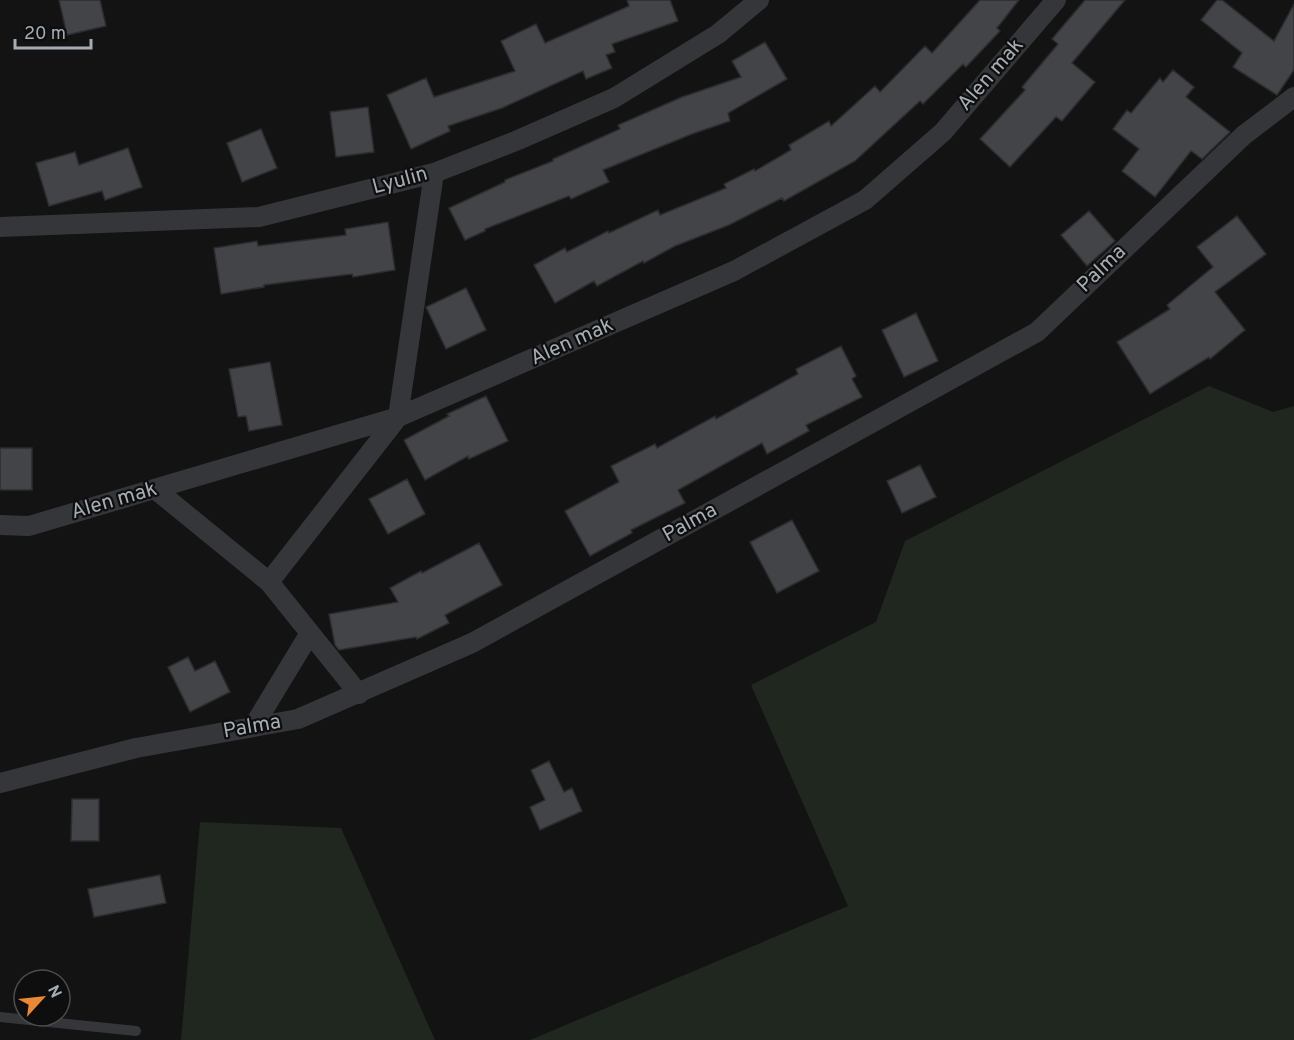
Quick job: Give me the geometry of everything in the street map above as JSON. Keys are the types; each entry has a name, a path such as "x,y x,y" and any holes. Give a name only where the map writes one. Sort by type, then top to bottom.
{"street":[{"name":"Lyulin","path":"0,227 259,218 434,172 518,140 614,98 718,34 759,0"},
{"name":"Alen mak","path":"0,525 29,526 398,417 734,271 865,200 943,132 1056,0"},
{"name":"Palma","path":"0,783 136,748 298,719 472,643 1036,332 1244,135 1294,97"},
{"path":"269,582 398,417 434,172"},
{"path":"155,489 269,582 359,694"},
{"path":"253,727 310,633"}],"lane":[{"path":"0,1017 136,1031"}],"shaded area":[{"path":"1209,386 1273,412 1294,406 1294,1040 530,1040 848,906 751,685 876,622 905,541"},
{"path":"200,822 341,828 435,1040 181,1040"}],"building":[{"path":"59,0 100,0 106,26 67,35"},
{"path":"627,0 670,0 678,21 612,44 615,52 606,55 612,68 586,79 583,71 502,108 448,126 450,131 411,149 387,95 426,78 434,97 515,71 501,41 536,24 545,43 629,6"},
{"path":"980,0 1019,0 997,28 1000,31 966,67 963,64 923,104 920,101 855,161 784,201 782,198 729,225 675,246 597,286 594,281 555,303 534,265 565,248 567,252 608,231 609,233 658,210 660,215 726,188 724,184 754,169 755,171 791,150 789,145 829,121 831,126 875,86 880,92 925,46 932,53"},
{"path":"1085,0 1125,0 1072,63 1095,82 1062,121 1056,117 1010,167 980,139 1025,90 1022,87 1058,44 1052,39"},
{"path":"1217,0 1222,0 1274,41 1294,4 1294,70 1277,95 1233,67 1242,53 1201,20"},
{"path":"765,42 787,79 728,113 730,121 603,170 609,182 571,199 569,196 485,229 465,240 449,208 505,180 553,161 553,159 620,129 618,125 682,97 741,77 732,61"},
{"path":"1173,70 1194,87 1186,97 1230,132 1202,159 1191,151 1155,197 1122,171 1139,149 1113,129 1127,110 1131,113 1160,78 1163,82"},
{"path":"368,107 374,152 336,157 330,112"},
{"path":"261,129 277,168 242,182 227,143"},
{"path":"128,148 142,187 105,200 102,191 49,206 36,163 75,152 79,165"},
{"path":"1089,211 1115,241 1087,266 1061,235"},
{"path":"1237,216 1266,254 1215,292 1245,330 1210,359 1209,357 1150,394 1117,342 1170,309 1167,305 1213,267 1197,247"},
{"path":"388,222 395,270 353,277 352,274 264,285 264,287 221,294 214,248 257,241 258,246 346,235 345,229"},
{"path":"466,288 486,330 446,349 426,307"},
{"path":"916,313 938,361 904,377 882,330"},
{"path":"841,346 856,376 852,379 862,397 806,425 809,431 767,454 762,443 678,490 685,503 631,530 632,533 590,556 565,511 619,482 611,466 655,444 657,448 715,416 716,419 798,374 796,369"},
{"path":"270,362 282,425 249,431 246,416 238,417 229,369"},
{"path":"486,396 508,441 469,459 468,456 425,480 404,440 449,416 447,414"},
{"path":"0,448 32,448 32,490 0,490"},
{"path":"920,465 936,497 902,513 887,481"},
{"path":"407,479 425,514 388,534 369,499"},
{"path":"792,520 819,571 777,593 750,542"},
{"path":"479,543 502,585 445,615 449,623 417,639 416,637 339,650 335,645 329,614 398,602 390,588"},
{"path":"188,657 195,671 215,661 230,692 190,712 168,667"},
{"path":"549,761 564,792 572,788 582,811 540,830 530,807 545,800 531,770"},
{"path":"72,799 99,799 99,841 71,841"},
{"path":"160,875 166,903 94,917 88,889"}]}
